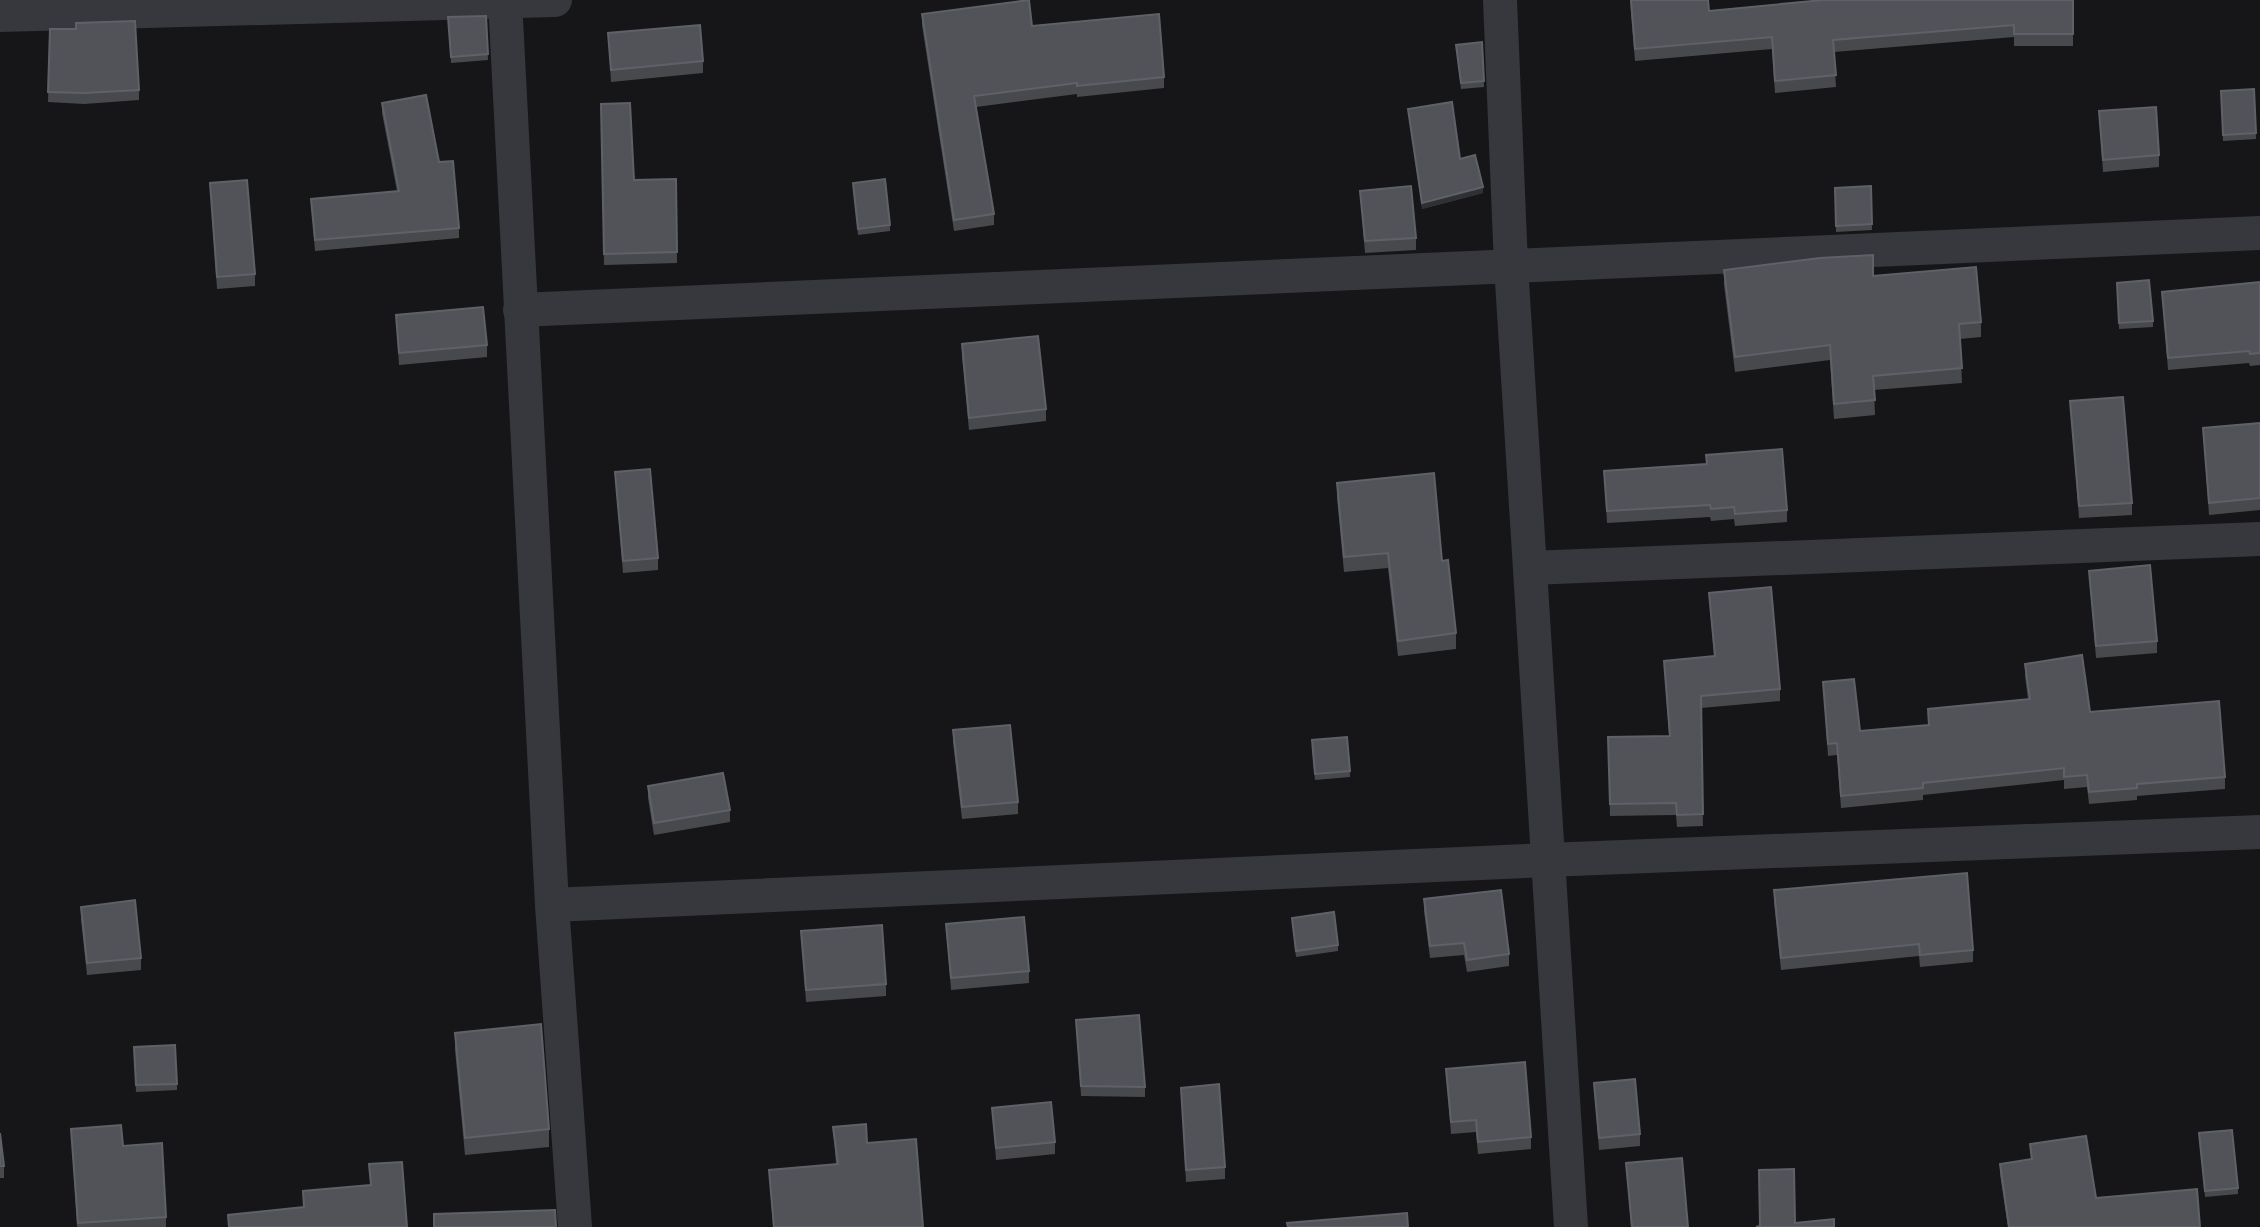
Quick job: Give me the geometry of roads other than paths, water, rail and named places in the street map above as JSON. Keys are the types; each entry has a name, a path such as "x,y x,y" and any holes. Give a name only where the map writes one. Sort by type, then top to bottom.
{"street":[{"path":"0,15 555,0"},
{"path":"1500,0 1511,265 1571,1227"},
{"path":"505,1 552,905 575,1227"},
{"path":"520,310 2260,233"},
{"path":"1530,568 2260,539"},
{"path":"552,905 1547,860 2260,832"}]}
